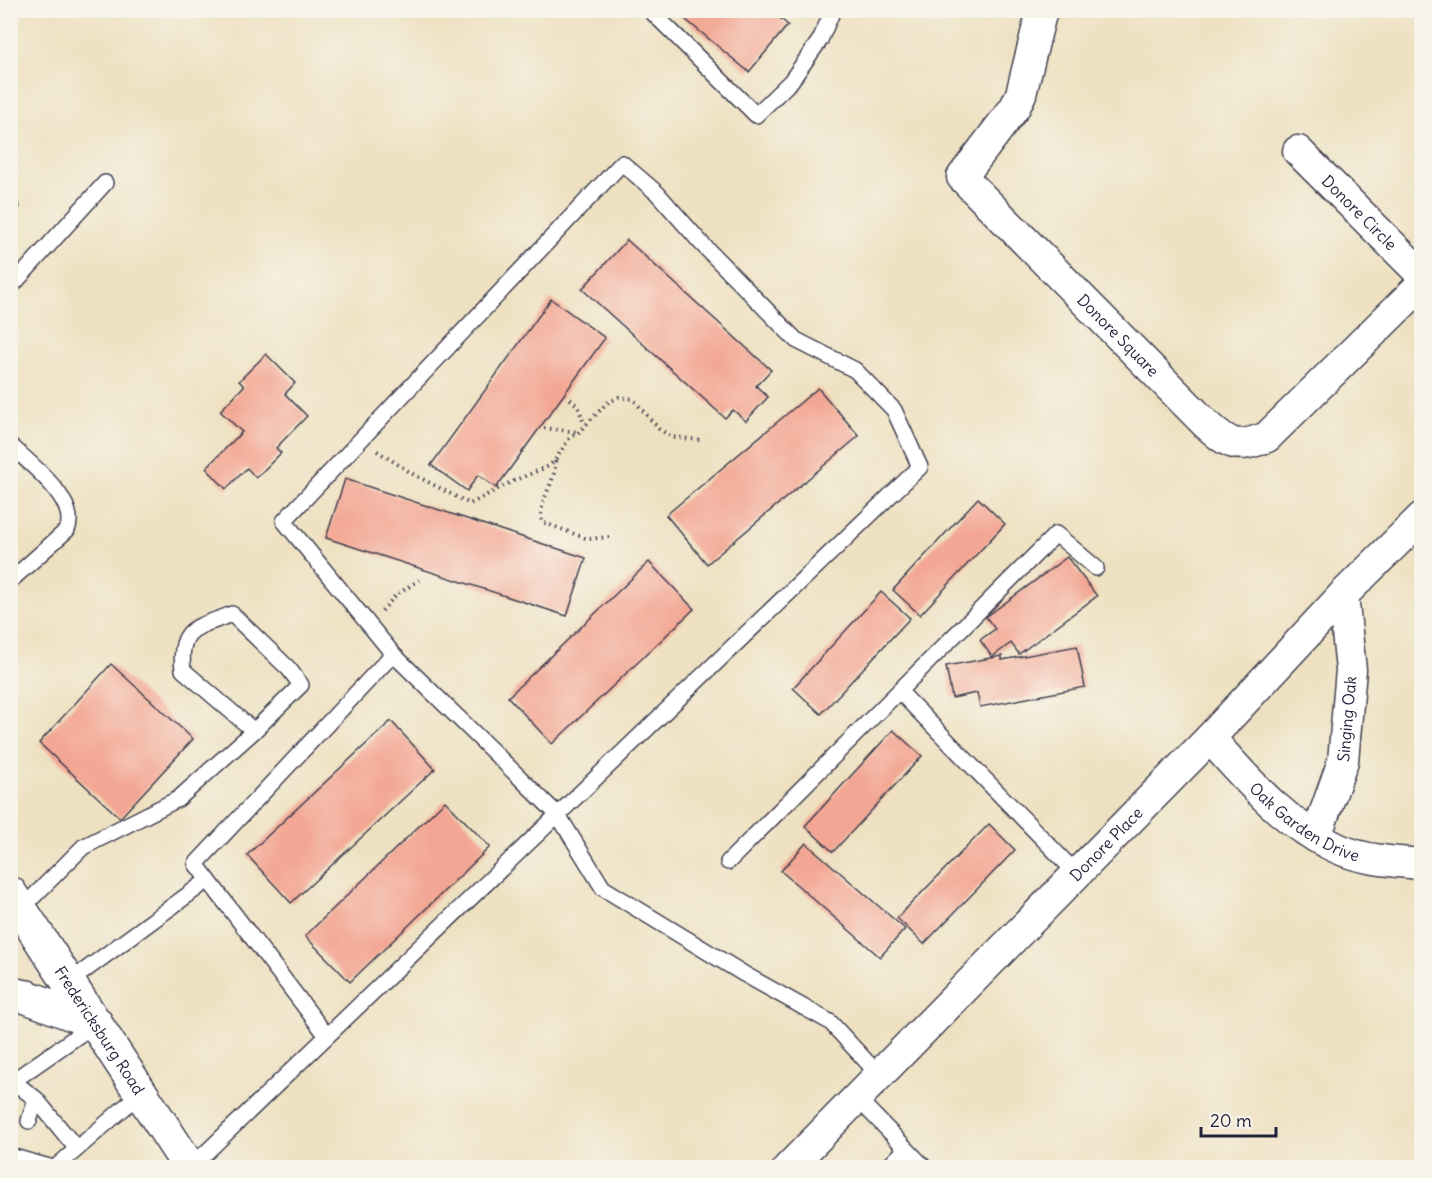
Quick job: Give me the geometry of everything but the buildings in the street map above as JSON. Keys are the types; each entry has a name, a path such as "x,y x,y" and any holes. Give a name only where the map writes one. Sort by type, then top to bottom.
{"main road":[{"name":"Fredericksburg Road","path":"16,901 190,1167"},
{"path":"10,994 27,997 96,1023"}],"street":[{"name":"Donore Square","path":"1042,10 1021,94 1015,107 962,177 1196,414 1227,442 1253,443 1267,437 1422,284"},
{"name":"Donore Circle","path":"1298,151 1422,275"},
{"name":"Donore Place","path":"788,1167 1210,738 1343,595 1422,517"},
{"name":"Singing Oak","path":"1316,837 1343,761 1351,670 1343,595"},
{"name":"Oak Garden Drive","path":"1210,738 1279,812 1316,837 1341,850 1388,861 1422,864"}],"lane":[{"path":"650,10 756,114 791,81 820,39 833,10"},
{"path":"190,1167 558,815 920,466 894,410 855,369 796,340 702,244 657,193 622,163 284,521 393,654 558,815 603,888 744,974 830,1022 879,1075"},
{"path":"10,288 105,183"},
{"path":"10,445 57,491 65,502 70,524 68,530 10,581"},
{"path":"728,862 1056,534 1096,568"},
{"path":"16,901 83,847 178,799 254,731 301,685 289,669 232,614 196,627 187,635 181,654 183,670 254,731"},
{"path":"327,1036 196,864 393,654"},
{"path":"899,691 1077,874"},
{"path":"69,982 208,880"},
{"path":"77,1149 36,1099 11,1083 96,1023"},
{"path":"16,1154 54,1167 141,1093"},
{"path":"857,1098 925,1167"},
{"path":"29,1121 36,1099"},
{"path":"887,1167 906,1149"}],"path":[{"path":"361,440 413,474 470,504 511,482 549,466 571,436 578,433 607,403 619,397 633,399 658,429 672,437 700,440"},
{"path":"570,399 581,412 584,425"},
{"path":"544,428 578,433"},
{"path":"555,460 556,470 541,507 542,522 588,539 609,537"},
{"path":"369,625 394,596 419,580"}]}
